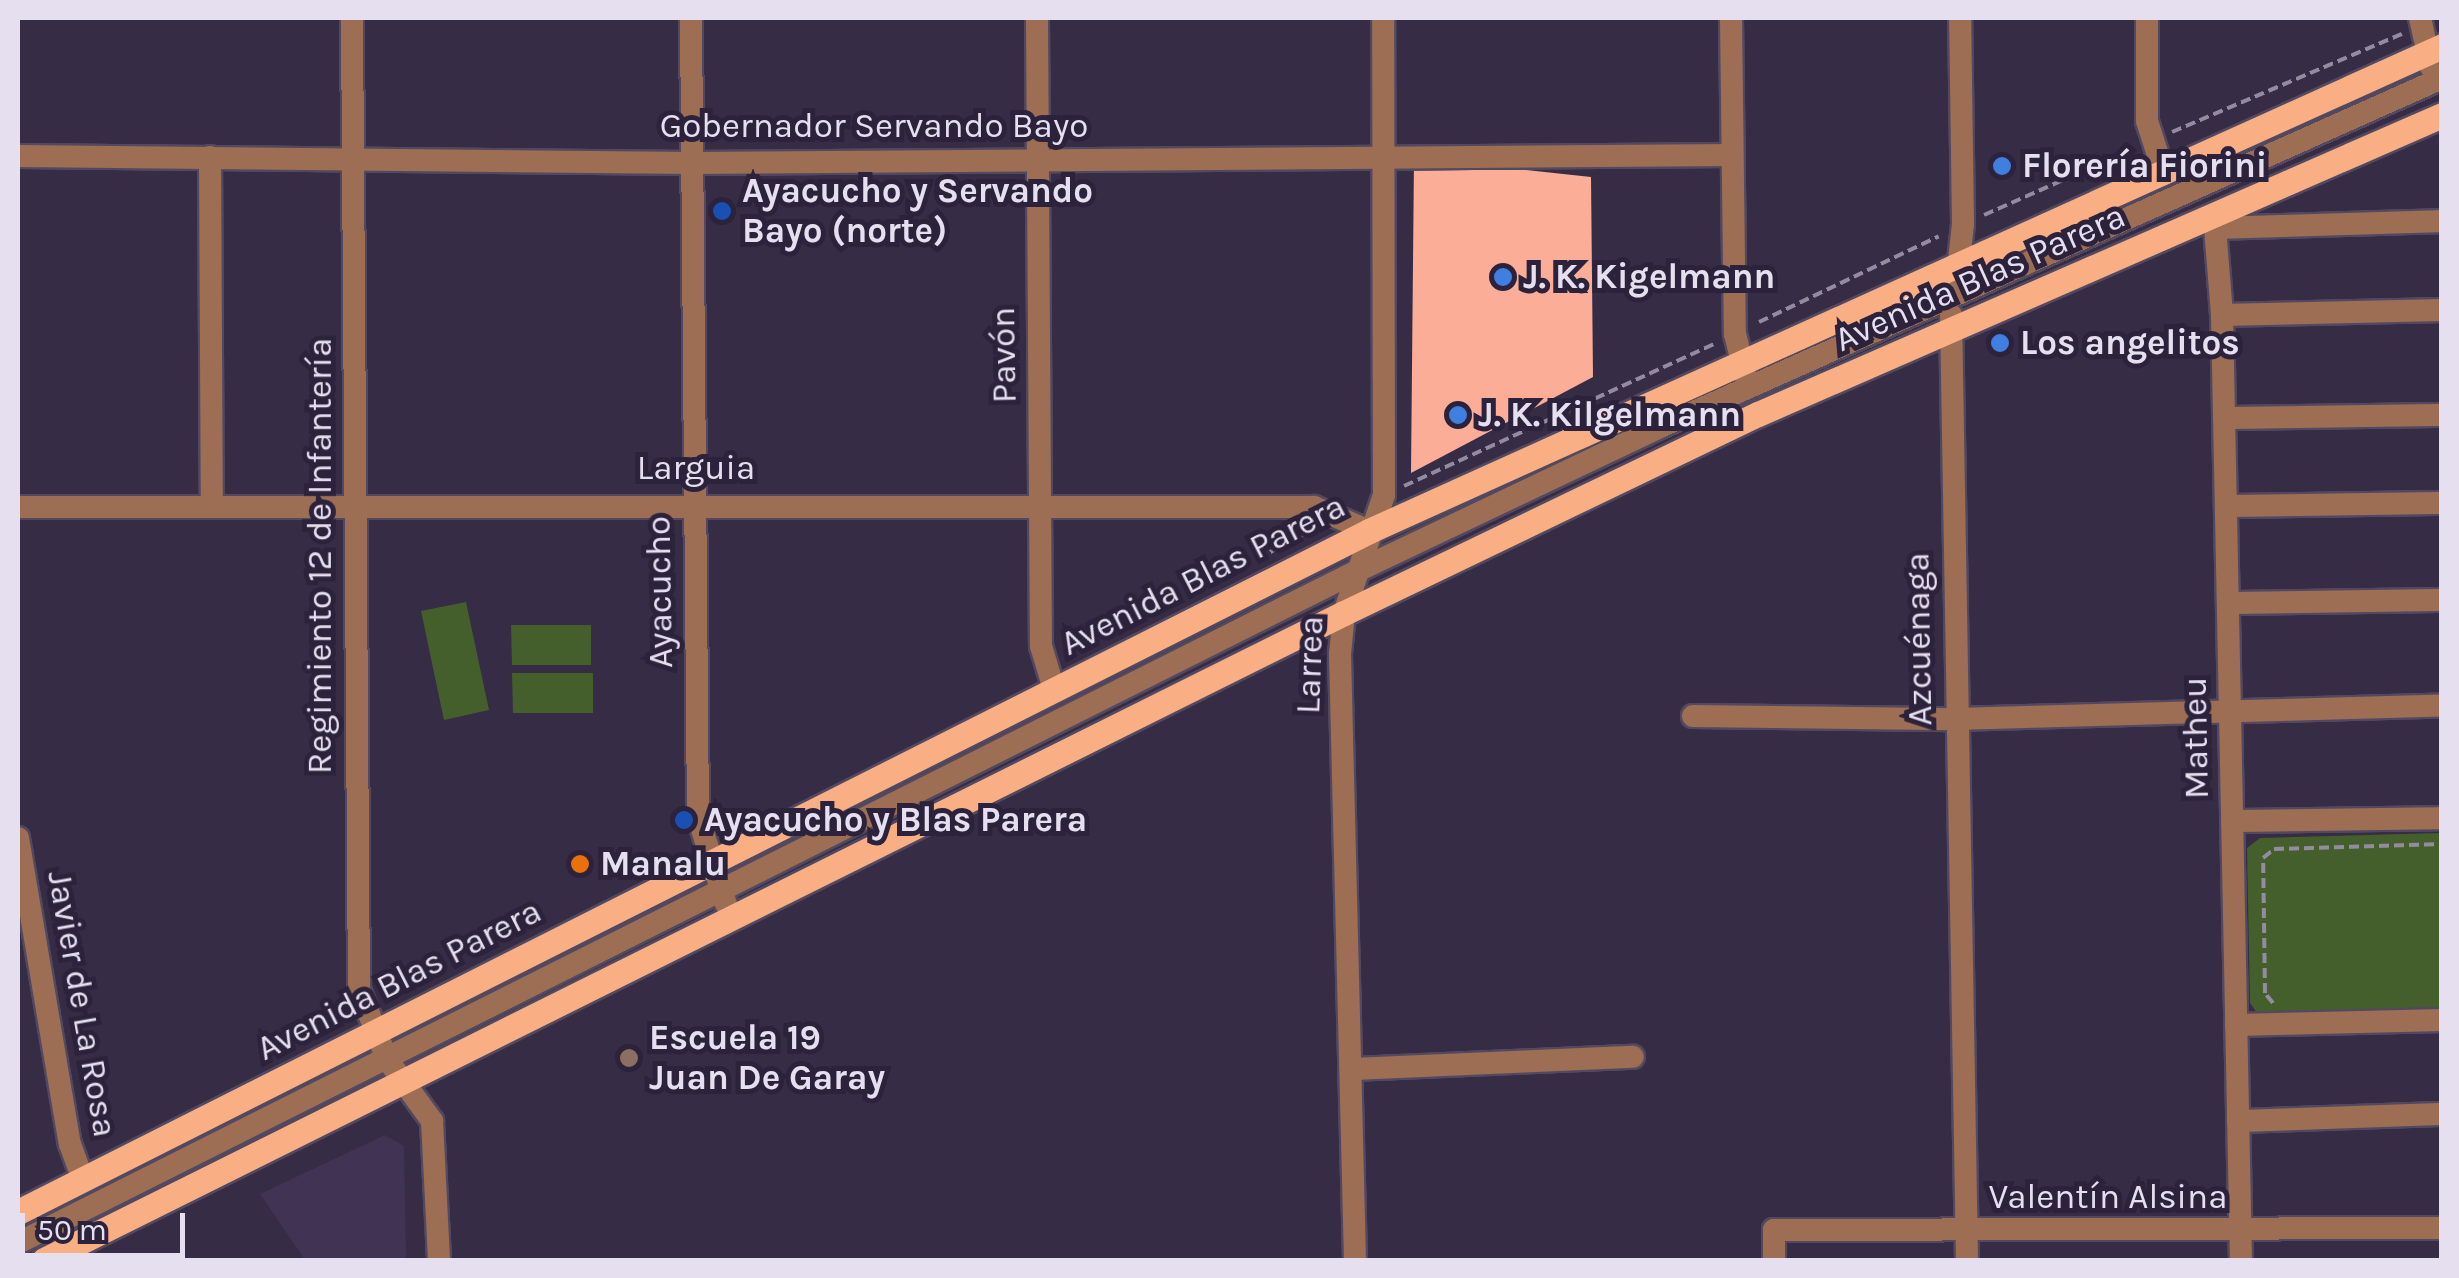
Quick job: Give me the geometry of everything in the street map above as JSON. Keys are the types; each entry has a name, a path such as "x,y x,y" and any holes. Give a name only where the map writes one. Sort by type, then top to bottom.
{"main road":[{"name":"Avenida Blas Parera","path":"18,1212 1369,531 1740,358 2164,174 2434,49"},
{"name":"Avenida Blas Parera","path":"44,1260 734,920 1344,613 1758,414 1948,329 2216,222 2442,114"}],"street":[{"name":"Regimiento 12 de Infantería","path":"352,18 360,988 387,1059 432,1122 438,1147 439,1260"},
{"name":"Ayacucho","path":"691,18 698,817 720,891 734,920"},
{"name":"Pavón","path":"1037,18 1041,646 1054,689"},
{"name":"Larrea","path":"1355,1260 1344,613 1384,495 1382,18"},
{"path":"1730,18 1740,358 1758,414"},
{"name":"Azcuénaga","path":"1960,18 1959,260 1948,329 1967,1260"},
{"path":"2147,18 2148,120 2164,174"},
{"path":"18,1244 1357,571 1956,293 2440,84 2434,49 2420,18"},
{"name":"Gobernador Servando Bayo","path":"18,156 693,163 1732,155"},
{"path":"210,157 212,504"},
{"path":"2216,222 2442,222"},
{"name":"Matheu","path":"2216,222 2222,316 2241,1260"},
{"path":"2222,316 2442,310"},
{"path":"2224,418 2442,415"},
{"name":"Larguia","path":"18,507 354,503 1314,507 1369,531"},
{"path":"2226,506 2442,503"},
{"path":"2228,603 2442,600"},
{"path":"1694,716 1956,720 2442,705"},
{"path":"2232,821 2442,818"},
{"name":"Javier de La Rosa","path":"18,838 70,1144 83,1180"},
{"path":"2236,1025 2442,1020"},
{"path":"1353,1069 1633,1057"},
{"path":"2238,1121 2442,1114"},
{"name":"Valentín Alsina","path":"1774,1260 1774,1230 1966,1233 2442,1228"}],"path":[{"path":"2282,1007 2264,993 2262,858 2274,849 2442,844"}],"shaded area":[{"path":"385,1135 404,1146 406,1260 305,1260 260,1194"}],"green space":[{"path":"466,602 489,710 444,720 421,611"},
{"path":"511,625 591,625 591,665 512,665"},
{"path":"512,673 593,673 593,713 513,713"},
{"path":"2441,833 2441,1016 2259,1016 2250,1003 2247,848 2260,838"}],"building":[{"name":"J. K. Kigelmann","path":"1414,158 1591,177 1593,377 1411,473"}],"place":[{"name":"Florería Fiorini","path":"2002,166"},
{"name":"Ayacucho y Servando Bayo (norte)","path":"722,211"},
{"name":"J. K. Kigelmann","path":"1503,277"},
{"name":"Los angelitos","path":"2000,343"},
{"name":"J. K. Kilgelmann","path":"1458,415"},
{"name":"Ayacucho y Blas Parera","path":"684,820"},
{"name":"Manalu","path":"580,864"},
{"name":"Escuela 19 Juan De Garay","path":"629,1058"}]}
